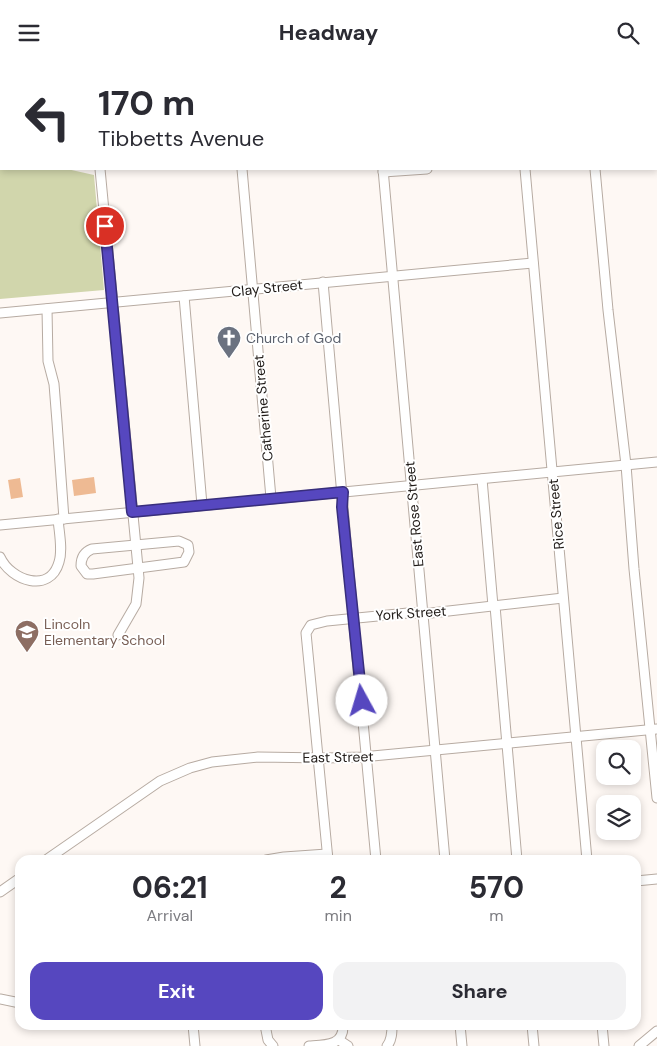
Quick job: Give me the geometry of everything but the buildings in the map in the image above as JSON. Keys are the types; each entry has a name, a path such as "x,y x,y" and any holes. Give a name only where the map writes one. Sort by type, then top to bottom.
{"street":[{"path":"100,170 139,578 136,604 118,635"},
{"name":"Catherine Street","path":"242,170 271,499"},
{"name":"East Rose Street","path":"383,170 445,855"},
{"name":"Rice Street","path":"525,170 587,855"},
{"path":"595,170 608,309 654,729 657,798"},
{"name":"Clay Street","path":"0,313 533,263"},
{"path":"323,282 343,492 342,507 376,855"},
{"path":"184,296 202,505"},
{"path":"0,557 6,567 22,580 40,581 52,575 59,563 61,519 56,413 54,384 48,361 47,309"},
{"path":"0,525 657,462"},
{"path":"482,479 517,855"},
{"path":"179,541 188,545 189,552 184,562 93,574 87,574 81,566 83,556 92,549 136,545 179,541"},
{"name":"York Street","path":"318,758 306,633 314,624 354,618 563,599"},
{"name":"East Street","path":"56,855 160,781 190,768 230,759 258,757 366,757 654,729"},
{"path":"318,758 328,855"},
{"path":"641,881 657,879"},
{"path":"0,893 15,882"},
{"path":"0,999 15,1002"},
{"path":"193,1030 195,1046"},
{"path":"267,1030 268,1040 273,1046"},
{"path":"309,1046 327,1045 339,1040 342,1030"},
{"path":"386,1046 389,1043 392,1030"},
{"path":"460,1030 462,1046"},
{"path":"532,1030 534,1046"},
{"path":"602,1030 604,1046"},
{"path":"639,1046 657,1031"},
{"path":"339,1040 348,1046"}],"green space":[{"path":"0,170 72,170 94,175 104,290 0,299"}],"place":[{"name":"Church of God","path":"229,359"},
{"name":"Lincoln Elementary School","path":"27,653"}],"route":[{"path":"105,226 132,512 343,492 342,507 362,701"}]}
